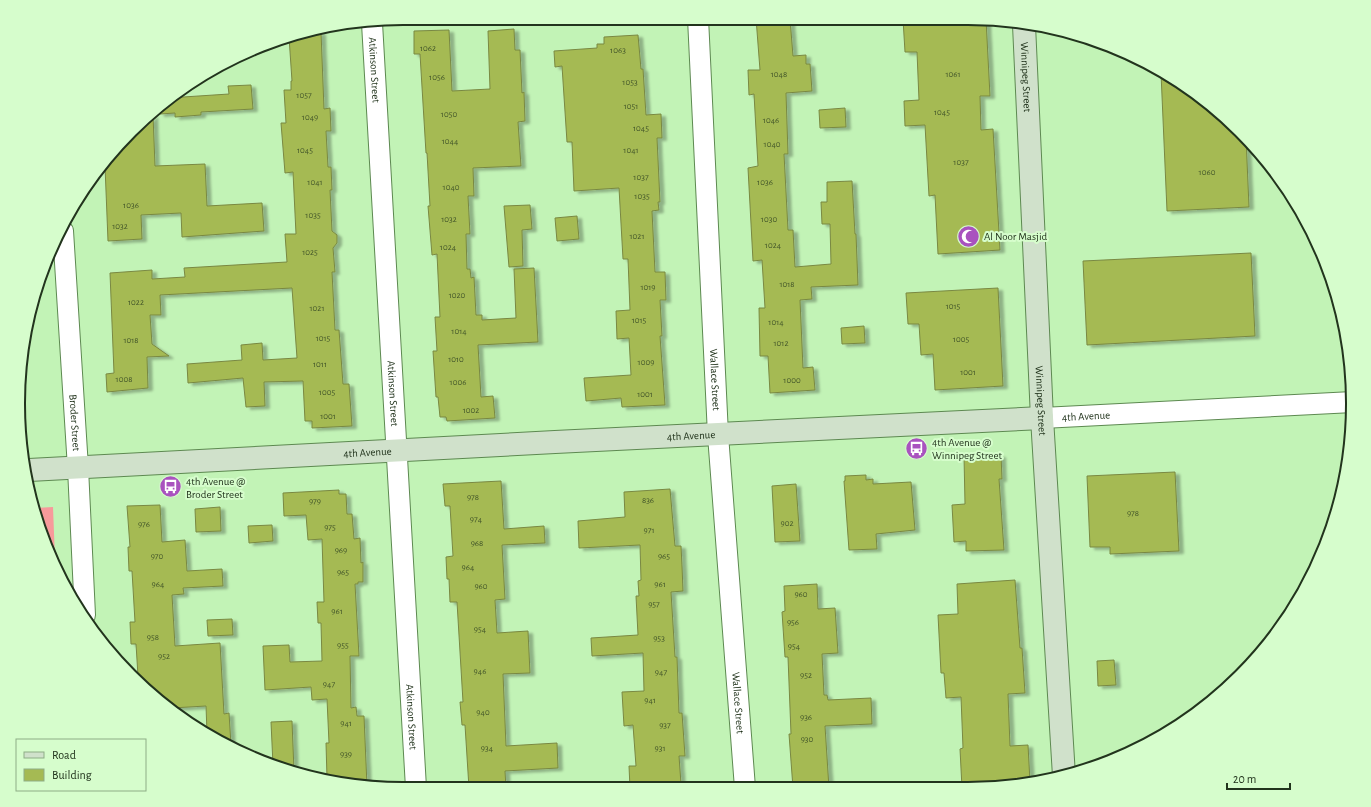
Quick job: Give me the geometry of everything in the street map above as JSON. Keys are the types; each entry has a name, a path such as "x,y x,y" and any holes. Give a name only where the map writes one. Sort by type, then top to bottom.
{"street":[{"name":"Wallace Street","path":"698,25 718,434 744,782"},
{"name":"Atkinson Street","path":"372,27 416,782"},
{"name":"Winnipeg Street","path":"1024,29 1042,418 1064,769"},
{"name":"Broder Street","path":"63,239 78,468 85,607"},
{"name":"4th Avenue","path":"31,470 1346,402"}],"shaded area":[{"path":"53,507 55,549 45,525 40,508"}],"building":[{"path":"757,25 790,25 793,56 806,55 806,64 810,64 812,91 786,93 788,154 784,154 788,230 793,230 795,267 831,264 830,224 822,224 821,202 827,202 827,182 852,181 858,285 811,287 812,299 800,300 803,368 813,367 815,390 770,393 768,356 760,356 759,308 765,308 762,260 753,261 748,168 758,166 754,94 749,95 748,70 760,70"},
{"path":"903,25 986,26 990,96 980,96 981,130 993,129 1000,250 938,254 935,195 929,196 925,125 905,126 904,101 919,100 917,52 905,52"},
{"path":"514,29 515,50 520,50 522,93 524,92 525,121 518,122 521,166 473,168 474,196 468,196 470,234 466,234 467,269 470,269 471,278 474,277 476,315 482,315 482,320 516,318 514,269 534,268 538,342 478,345 481,397 493,396 495,418 447,421 446,417 440,417 438,397 436,397 433,351 437,351 435,317 440,317 437,254 432,255 420,54 414,54 414,31 449,30 452,91 490,89 488,31"},
{"path":"321,34 324,109 330,108 331,131 326,131 328,167 331,167 332,190 330,190 332,231 337,235 337,243 333,248 335,272 332,272 335,330 339,330 343,384 349,384 352,426 312,428 312,421 305,421 303,381 264,382 265,406 246,407 243,378 188,383 187,364 242,360 241,345 262,343 263,360 297,358 292,288 160,295 161,315 150,315 152,344 169,356 147,357 148,388 107,392 106,374 114,373 110,273 152,270 152,279 185,277 184,268 287,262 285,234 296,234 293,172 285,173 281,123 286,123 284,90 291,90 292,81 289,43"},
{"path":"638,35 641,69 643,69 646,115 661,114 662,138 657,138 660,202 658,202 659,210 652,211 655,272 665,272 666,300 660,300 662,336 660,336 665,405 622,407 621,398 586,401 584,378 631,375 629,338 617,339 616,311 630,310 628,259 623,259 619,188 574,191 572,142 567,142 562,66 555,67 554,51 597,48 597,44 604,44 604,37"},
{"path":"1161,79 1198,103 1217,119 1246,148 1249,207 1167,211"},
{"path":"251,85 253,109 201,112 201,115 175,117 175,113 160,114 181,97 229,94 228,86"},
{"path":"845,108 846,127 820,128 819,110"},
{"path":"153,120 155,166 205,164 207,206 262,203 264,231 182,237 181,213 141,215 142,239 108,241 105,170 136,136"},
{"path":"530,205 532,229 522,230 523,266 509,267 504,206"},
{"path":"577,216 579,239 557,241 555,218"},
{"path":"1251,253 1255,336 1087,345 1083,261"},
{"path":"998,288 1003,386 935,390 933,354 921,355 919,324 908,324 906,293"},
{"path":"864,326 865,343 842,344 841,328"},
{"path":"1001,455 1002,479 999,479 1004,550 966,551 966,541 954,542 952,505 965,504 964,456"},
{"path":"1175,472 1179,551 1110,554 1110,547 1090,547 1087,476"},
{"path":"866,475 866,480 873,479 873,484 911,482 915,530 876,534 877,549 849,550 844,481 845,476"},
{"path":"501,481 504,529 544,526 545,543 502,545 505,599 495,600 497,633 528,631 530,673 503,674 506,746 557,743 558,768 505,771 506,782 469,782 465,725 462,725 460,702 463,702 457,602 450,602 449,579 447,579 446,557 453,556 450,506 445,506 443,484"},
{"path":"796,484 800,541 775,542 772,486"},
{"path":"670,489 675,546 681,546 683,591 671,592 675,657 677,657 679,713 682,713 685,756 679,756 681,782 630,782 629,766 636,766 633,725 624,726 622,692 644,691 643,653 592,656 591,638 638,635 636,596 639,596 638,581 641,580 640,545 579,548 578,521 625,517 624,492"},
{"path":"339,490 339,494 346,494 347,514 352,514 354,539 360,538 361,563 363,562 363,582 358,582 358,584 355,584 359,656 350,656 351,708 356,707 357,716 364,716 367,780 327,774 326,743 329,743 327,699 312,700 311,687 265,690 263,646 289,645 290,662 322,661 321,623 318,623 317,602 324,602 322,539 308,540 306,515 284,516 283,493"},
{"path":"160,505 162,542 185,540 187,571 222,569 223,586 183,588 184,594 172,595 175,646 220,643 224,714 229,713 231,740 207,727 206,706 178,708 138,673 136,644 131,644 130,622 135,622 132,571 129,571 128,547 130,547 127,506"},
{"path":"220,507 221,531 196,532 195,509"},
{"path":"272,525 273,541 249,543 248,526"},
{"path":"1015,580 1025,693 1008,694 1010,746 1028,745 1030,777 992,781 962,782 960,749 963,748 961,697 946,698 944,673 941,673 938,615 958,614 957,584"},
{"path":"817,584 818,609 835,608 838,653 822,654 824,695 827,695 828,700 871,698 872,724 825,726 829,782 793,782 789,734 791,734 788,657 785,657 782,612 785,611 784,586"},
{"path":"232,619 233,635 208,636 207,620"},
{"path":"1114,660 1116,685 1098,686 1097,661"},
{"path":"292,721 294,765 273,758 271,722"}],"place":[{"name":"Al Noor Masjid","path":"968,236"},
{"name":"4th Avenue @ Winnipeg Street","path":"916,448"},
{"name":"4th Avenue @ Broder Street","path":"171,487"}]}
